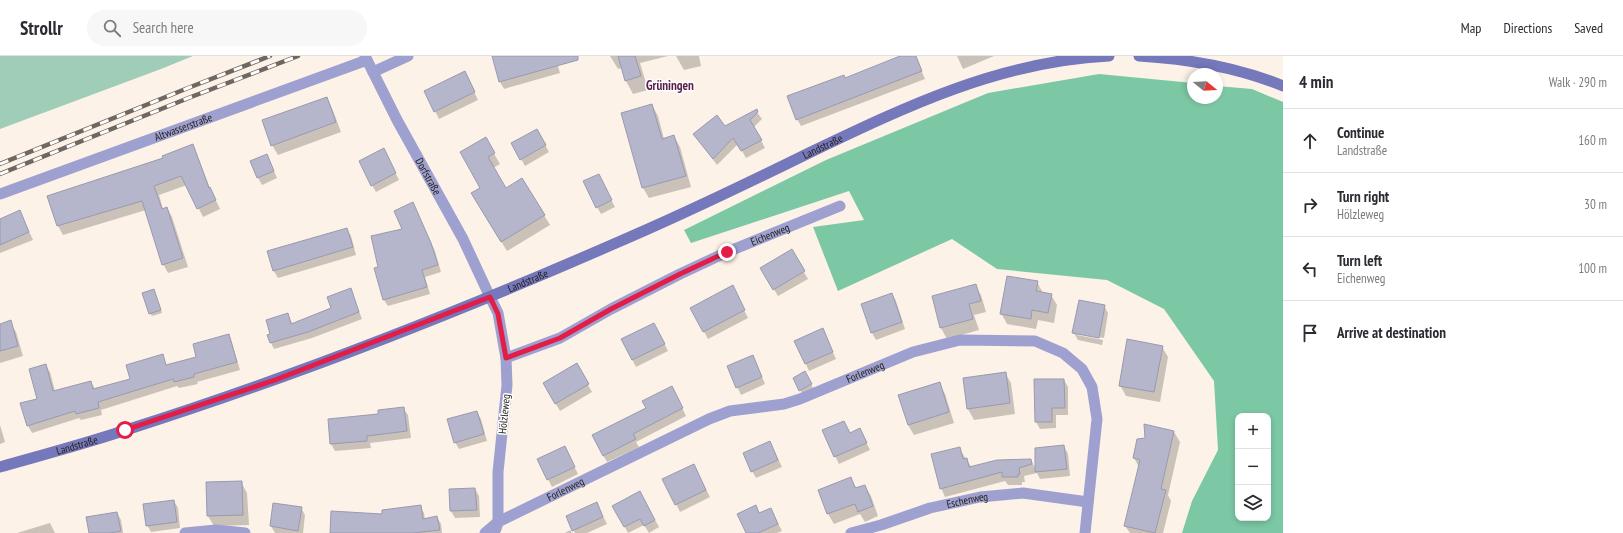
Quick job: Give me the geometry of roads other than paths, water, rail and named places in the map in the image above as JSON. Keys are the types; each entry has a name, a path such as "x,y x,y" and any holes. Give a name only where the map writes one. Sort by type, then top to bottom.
{"main road":[{"name":"Landstraße","path":"0,467 125,430 275,380 490,297 643,232 923,101 997,74 1057,61 1109,56"},
{"path":"1139,56 1207,63 1240,71 1283,86"}],"street":[{"path":"373,72 408,56"},
{"name":"Dorfstraße","path":"366,58 397,120 463,239 490,297"},
{"name":"Altwasserstraße","path":"0,194 366,58"},
{"name":"Eichenweg","path":"506,358 560,338 611,309 707,261 840,206"},
{"name":"Hölzleweg","path":"490,297 498,314 506,358 507,385 498,472 497,528"},
{"name":"Forlenweg","path":"485,533 709,419 730,411 784,404 800,399 915,352 960,340 1035,341 1063,353 1082,369 1092,388 1097,419 1085,533"},
{"name":"Eschenweg","path":"851,533 881,525 930,508 980,497 1023,493 1088,502"},
{"path":"185,533 216,530 244,533"}],"railway":[{"path":"0,164 270,56"},
{"path":"0,174 191,97 298,56"}],"district":[{"name":"Grüningen","path":"670,85"}]}
